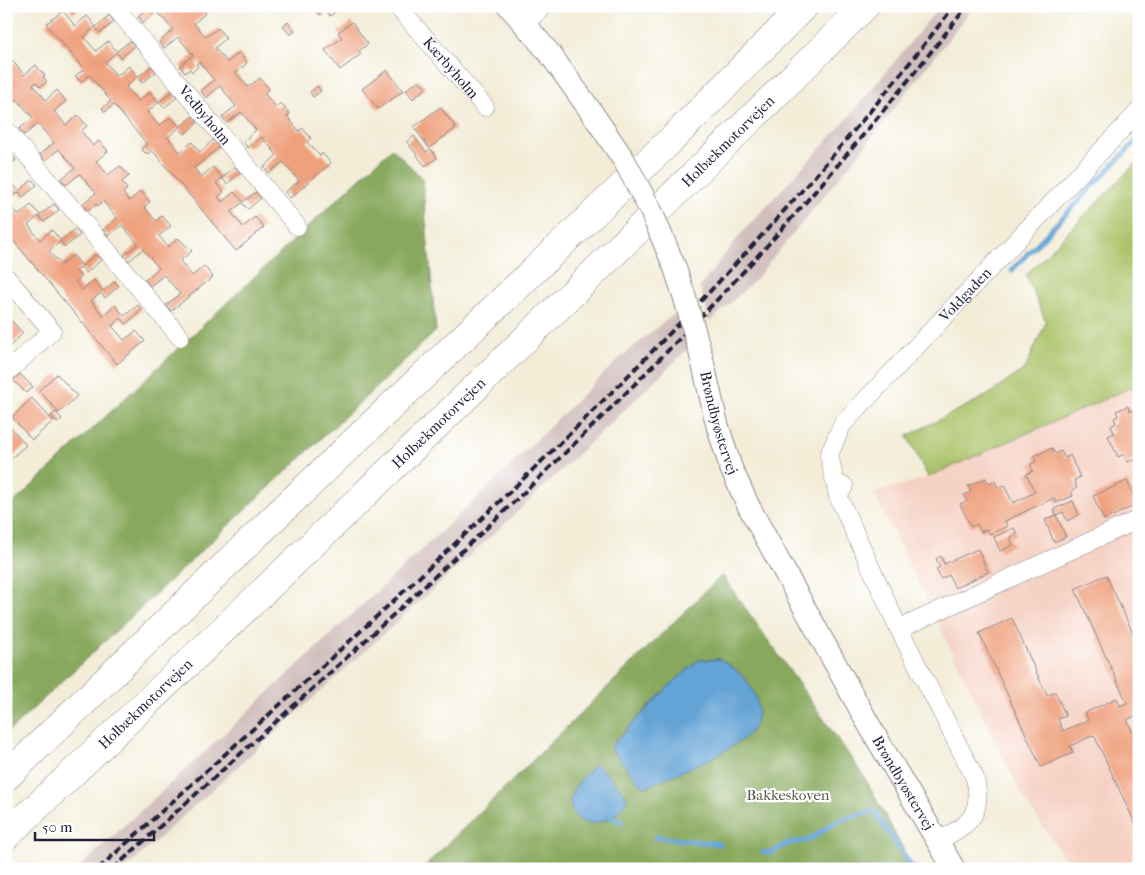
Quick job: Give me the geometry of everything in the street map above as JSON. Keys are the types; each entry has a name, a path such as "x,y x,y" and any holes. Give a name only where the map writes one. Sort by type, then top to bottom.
{"highway":[{"path":"6,777 267,525 674,138 804,6"},
{"name":"Holbækmotorvejen","path":"6,836 438,425 677,193 865,6"}],"street":[{"name":"Vedbyholm","path":"114,6 297,226"},
{"name":"Kærbyholm","path":"397,6 485,107"},
{"name":"Brøndbyøstervej","path":"509,6 550,54 590,110 624,160 647,202 675,268 701,355 717,424 732,468 749,507 869,725 954,869"},
{"path":"524,24 544,6"},
{"name":"Voldgaden","path":"838,496 829,455 842,426 1139,111"},
{"path":"6,130 180,337"},
{"path":"6,277 52,331 6,373"},
{"path":"838,496 847,480"},
{"name":"Brøndbyøstervej","path":"838,496 899,629 969,765 978,792 977,806 971,819 964,827 938,842"},
{"path":"899,629 1139,519"}],"shaded area":[{"path":"940,6 974,6 862,150 754,281 710,322 700,287 739,236 848,118"},
{"path":"678,314 689,348 510,519 125,869 77,869 476,499 621,357 671,316"},
{"path":"1139,384 1139,869 1072,869 1024,799 874,493 928,477"}],"green space":[{"path":"392,148 422,178 436,331 6,734 6,510"},
{"path":"1139,160 1139,384 928,477 907,436 988,395 1025,369 1046,322 1026,275"},
{"name":"Bakkeskoven","path":"722,575 863,775 914,869 422,869","holes":["720,659 747,681 670,775 646,787 611,746 666,689 699,660","599,766 616,814 605,821"]}],"water":[{"path":"720,659 747,681 756,698 758,710 753,728 735,745 704,761 646,787 640,784 611,749 611,746 666,689 699,660"},
{"path":"594,765 599,766 627,796 625,803 613,816 604,821 586,823 573,812 570,798 576,786"}],"building":[{"path":"69,6 82,6 73,14 68,8"},
{"path":"150,6 200,6 206,13 194,23 206,37 218,28 226,38 215,48 227,62 239,53 247,63 236,73 248,87 260,78 269,89 264,93 276,107 281,103 290,114 287,116 299,131 302,128 311,138 307,142 320,156 322,153 331,163 290,198 285,192 299,181 283,162 269,173 264,167 277,155 262,137 248,148 243,142 256,130 241,112 227,123 222,117 236,106 220,86 206,98 201,91 214,80 199,62 196,64 198,67 192,72 190,69 185,73 180,66 193,55 178,37 164,48 159,42 173,30 157,11 143,23 138,16"},
{"path":"309,6 343,6 330,16 326,10 320,15"},
{"path":"63,11 75,26 87,16 96,27 109,15 114,22 100,33 95,27 84,37 96,51 108,41 117,52 105,62 117,76 129,66 138,77 151,66 156,72 142,83 137,77 126,87 138,101 150,92 159,102 147,112 159,126 171,117 180,127 193,116 198,122 185,134 179,128 168,137 180,152 192,142 200,152 213,140 219,147 194,168 201,177 213,167 222,178 216,183 224,192 218,197 222,202 234,192 243,202 256,192 261,198 248,209 242,203 231,212 243,227 255,217 264,227 236,251 152,150 148,154 141,149 147,144 114,105 105,112 102,108 111,101 89,75 81,82 75,76 84,69 46,24"},
{"path":"288,22 295,31 290,35 283,26"},
{"path":"352,22 368,44 359,51 361,54 340,70 325,50 342,38 338,32"},
{"path":"130,41 135,46 121,58 116,52"},
{"path":"12,60 24,75 36,65 47,81 40,87 36,82 33,85 46,100 57,90 66,101 54,111 66,125 78,115 87,126 81,131 93,146 99,141 108,151 96,161 108,175 120,166 129,176 122,182 127,189 123,193 129,201 141,191 150,202 144,207 156,221 162,216 171,226 159,236 168,247 178,238 192,251 180,261 192,276 204,266 213,277 171,311 166,305 180,294 164,275 150,286 145,280 159,268 143,249 129,261 124,255 138,244 122,225 108,236 103,230 117,218 103,201 88,211 82,204 96,193 80,174 66,185 61,179 75,168 59,149 45,161 40,154 54,143 38,124 24,135 19,129 33,118 17,99 6,108 6,97 11,92 6,86 6,64"},
{"path":"387,70 403,91 378,109 362,89"},
{"path":"419,80 426,88 413,99 406,90"},
{"path":"317,86 321,91 313,97 310,92"},
{"path":"172,91 177,97 164,108 159,102"},
{"path":"440,107 456,128 429,148 414,127"},
{"path":"414,136 426,152 431,149 437,158 425,166 407,142"},
{"path":"11,154 16,160 6,168 6,158"},
{"path":"235,167 240,172 227,184 222,178"},
{"path":"10,180 19,191 32,180 37,185 23,197 19,192 7,201 19,215 31,205 40,215 54,204 59,210 44,222 39,216 28,225 40,240 52,230 61,241 49,251 61,265 73,255 82,266 96,254 101,260 86,273 81,267 76,271 81,278 75,282 82,290 94,280 103,291 115,281 119,286 105,298 101,293 91,301 103,315 115,305 124,316 138,305 142,310 126,324 121,318 112,326 124,340 136,331 145,341 117,364 6,232 6,183"},
{"path":"75,229 80,235 65,247 60,241"},
{"path":"6,315 23,333 6,350"},
{"path":"20,374 33,387 26,393 13,380"},
{"path":"57,374 77,396 59,413 39,390"},
{"path":"32,398 53,421 32,440 12,417"},
{"path":"1128,406 1135,415 1139,413 1139,463 1136,464 1134,459 1128,462 1124,454 1118,457 1108,436 1114,433 1111,426 1116,423 1114,418 1118,416 1116,411"},
{"path":"56,412 62,419 57,423 51,416"},
{"path":"6,422 26,445 6,463"},
{"path":"1052,448 1055,454 1061,451 1065,458 1070,455 1080,477 1074,480 1077,488 1071,491 1073,496 1056,503 1054,498 1005,521 1008,526 990,534 987,529 981,532 977,524 971,527 960,504 967,501 964,495 971,492 968,486 986,478 989,484 995,481 998,488 1004,485 1013,503 1035,492 1026,474 1033,471 1030,464 1036,462 1034,456"},
{"path":"1127,481 1138,504 1104,520 1093,496"},
{"path":"1073,501 1079,515 1067,521 1063,512 1056,515 1054,509"},
{"path":"1056,515 1066,537 1054,542 1045,520"},
{"path":"1014,528 1017,534 1010,538 1013,545 1000,551 994,537"},
{"path":"978,549 988,572 955,588 949,575 941,579 936,569 940,567 936,559 941,556 944,564"},
{"path":"1106,575 1139,646 1139,714 1127,720 1139,746 1139,832 1094,735 1070,746 1073,753 1041,767 979,633 1012,618 1047,696 1055,692 1066,716 1058,719 1063,731 1088,720 1085,713 1117,698 1120,706 1127,703 1075,589"}],"waterway":[{"path":"1012,270 1139,138"},
{"path":"763,852 773,851 789,843 807,840 836,822 874,811 913,869"},
{"path":"611,817 622,822"},
{"path":"655,837 720,844"}],"railway":[{"path":"98,869 436,562 654,350 758,239 859,125 954,6"},
{"path":"113,869 418,592 641,378 713,304 812,195 875,121 967,6"}]}
